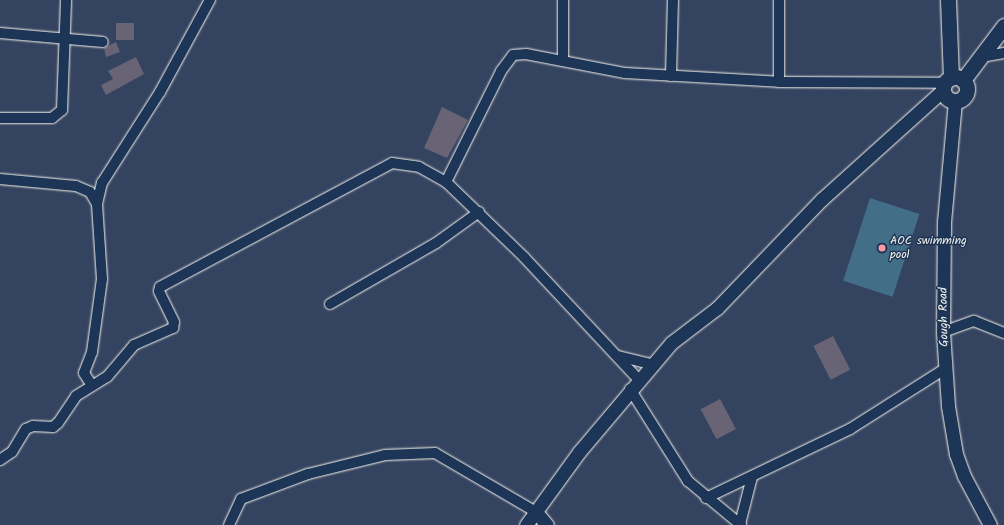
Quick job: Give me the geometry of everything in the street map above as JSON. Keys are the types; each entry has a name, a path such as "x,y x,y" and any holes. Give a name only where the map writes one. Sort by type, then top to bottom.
{"main road":[{"path":"948,0 951,83 947,98 955,101 962,100 967,92 967,85 951,83"},
{"path":"951,83 981,57 1004,26"}],"street":[{"path":"0,118 52,118 58,115 63,100 63,39 66,0"},
{"path":"92,386 84,373 92,352 102,279 97,204 102,183 160,92 210,0"},
{"path":"563,0 563,61"},
{"path":"671,76 673,0"},
{"path":"779,0 779,82"},
{"path":"0,33 103,42"},
{"path":"446,182 506,62 518,53 625,73 779,82 951,83"},
{"path":"981,57 1004,53"},
{"path":"526,525 579,452 634,384 653,365 671,343 717,308 822,199 951,83"},
{"name":"Gough Road","path":"955,101 945,190 943,332 948,406 956,454 967,484 990,525"},
{"path":"0,460 12,452 26,429 33,426 53,427 58,423 76,396 107,377 134,345 173,328 174,322 159,290 163,285 392,163 419,167 446,182 479,212 524,257 616,355 634,384 677,465 706,498 740,524 752,477"},
{"path":"0,179 76,186 90,192 97,204"},
{"path":"330,304 436,243 479,212"},
{"path":"943,332 974,321 1004,333"},
{"path":"616,355 653,365"},
{"path":"706,498 850,429 946,368"},
{"path":"229,525 241,499 308,474 385,455 435,453 536,512 547,525"}],"water":[{"name":"AOC swimming pool","path":"870,198 919,214 893,297 843,281"}],"building":[{"path":"116,23 134,23 134,40 116,40"},
{"path":"116,42 120,52 106,57 104,48"},
{"path":"136,57 144,74 106,95 101,85 113,79 108,71"},
{"path":"442,107 468,120 447,158 424,148"},
{"path":"833,336 850,370 831,380 813,346"},
{"path":"720,399 736,429 717,439 701,409"}],"place":[{"name":"AOC swimming pool","path":"882,248"}]}
